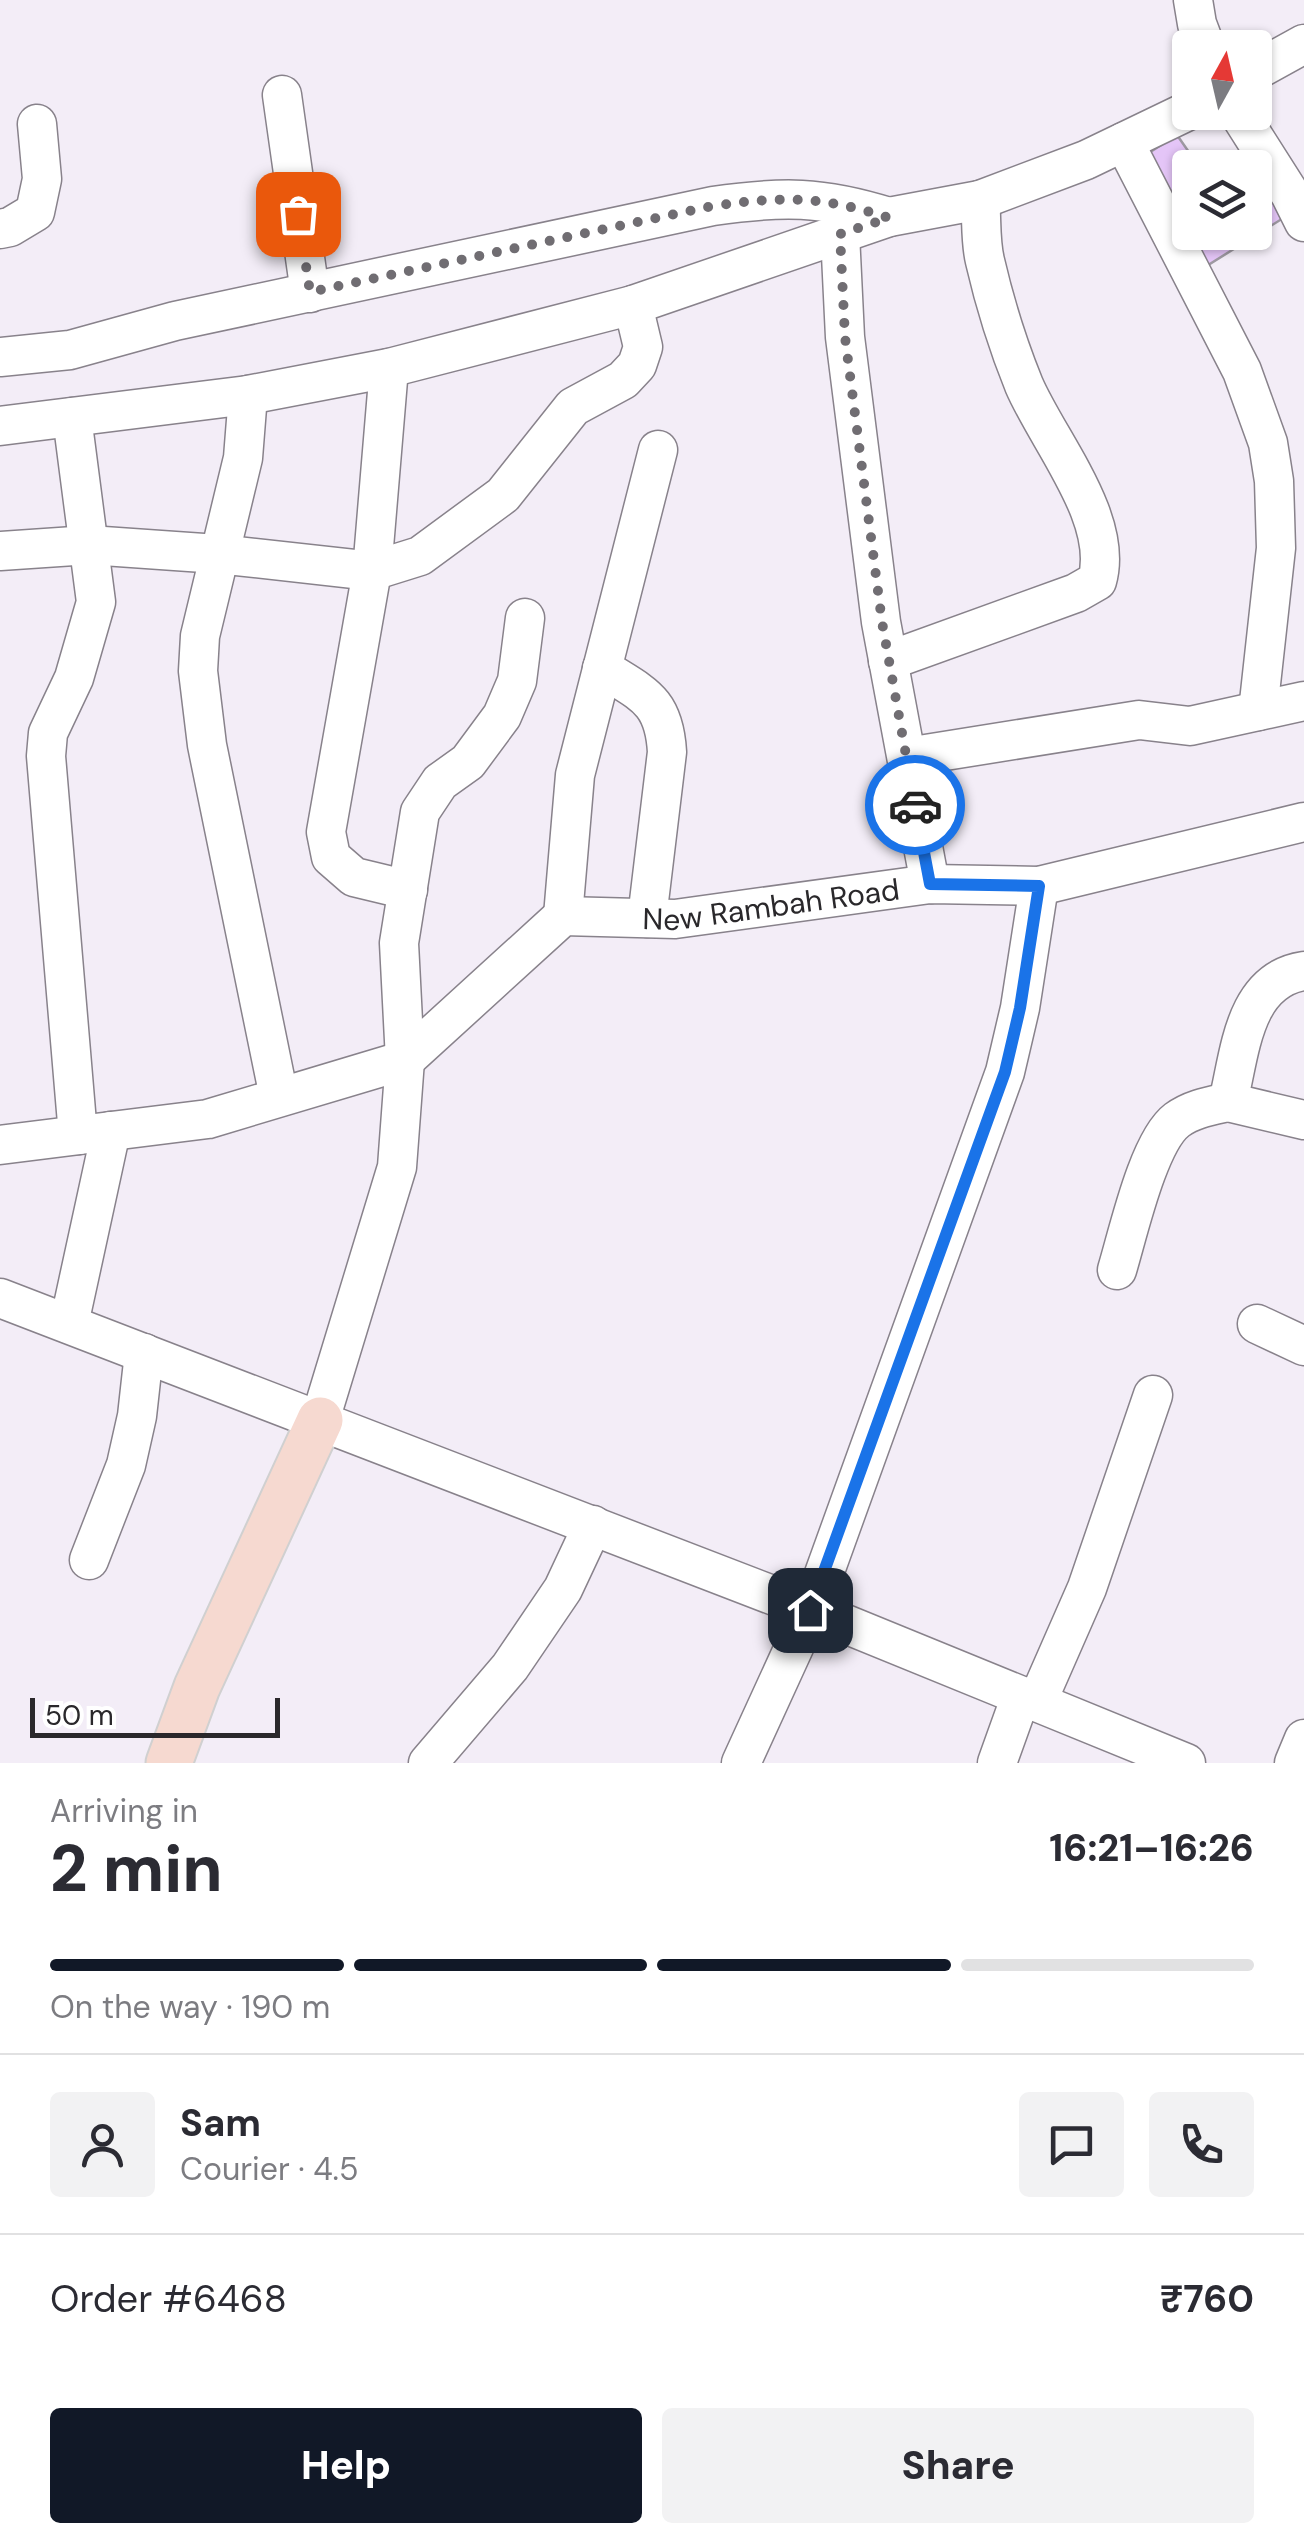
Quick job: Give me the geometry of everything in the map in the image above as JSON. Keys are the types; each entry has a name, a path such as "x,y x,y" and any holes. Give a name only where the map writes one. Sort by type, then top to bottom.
{"main road":[{"path":"169,1763 197,1687 320,1420"}],"street":[{"path":"1193,0 1199,30"},
{"path":"1272,62 1304,44"},
{"path":"282,95 310,292"},
{"path":"0,426 248,395 389,368 632,305 889,218 980,200 1086,160 1172,119"},
{"path":"0,229 35,212 42,179 37,124"},
{"path":"1249,130 1304,222"},
{"path":"1124,142 1242,371 1268,443 1290,558 1258,711"},
{"path":"0,356 70,350 175,321 713,206 769,198 825,200 889,218"},
{"path":"888,660 1076,593 1097,581 1102,564 1102,547 1089,510 1024,384 984,258 980,200"},
{"path":"840,234 845,337 888,660 930,884"},
{"path":"0,551 89,545 372,571 420,556 504,496 573,406 622,380 637,365 643,347 632,305"},
{"path":"389,368 372,571 326,832 331,856 354,877 408,890"},
{"path":"248,395 243,458 200,636 198,671 207,745 280,1097"},
{"path":"68,1324 95,1133 46,756 48,732 74,678 96,602 72,417"},
{"path":"0,1144 208,1119 404,1060 563,916 575,775 658,450"},
{"path":"320,1420 396,1167 404,1060 400,943 420,812 440,782 468,762 502,716 517,682 525,618"},
{"path":"602,668 652,702 665,726 667,752 647,918"},
{"path":"907,757 1139,720 1190,726 1304,701"},
{"name":"New Rambah Road","path":"563,916 675,919 930,884 1039,886 1304,822"},
{"path":"740,1763 810,1610 1005,1072 1020,1008 1039,886"},
{"path":"1228,1102 1251,1009 1271,985 1304,970"},
{"path":"1117,1270 1154,1152 1174,1122 1197,1109 1228,1102 1304,1120"},
{"path":"0,1298 810,1610 1186,1763"},
{"path":"1256,1324 1304,1346"},
{"path":"90,1560 126,1465 137,1416 144,1353"},
{"path":"998,1763 1087,1588 1153,1395"},
{"path":"428,1763 510,1667 562,1589 592,1525"},
{"path":"1294,1763 1304,1739"}],"building":[{"path":"1177,135 1187,150 1172,150 1172,207 1144,156"},
{"path":"1272,198 1285,217 1272,225"},
{"path":"1196,250 1232,250 1205,267"}],"way so far":[{"path":"298,214 310,292 713,206 769,198 825,200 889,218 840,234 841,280 882,622 915,805"}],"route":[{"path":"810,1610 1005,1072 1020,1008 1039,886 930,884 915,805"}]}
